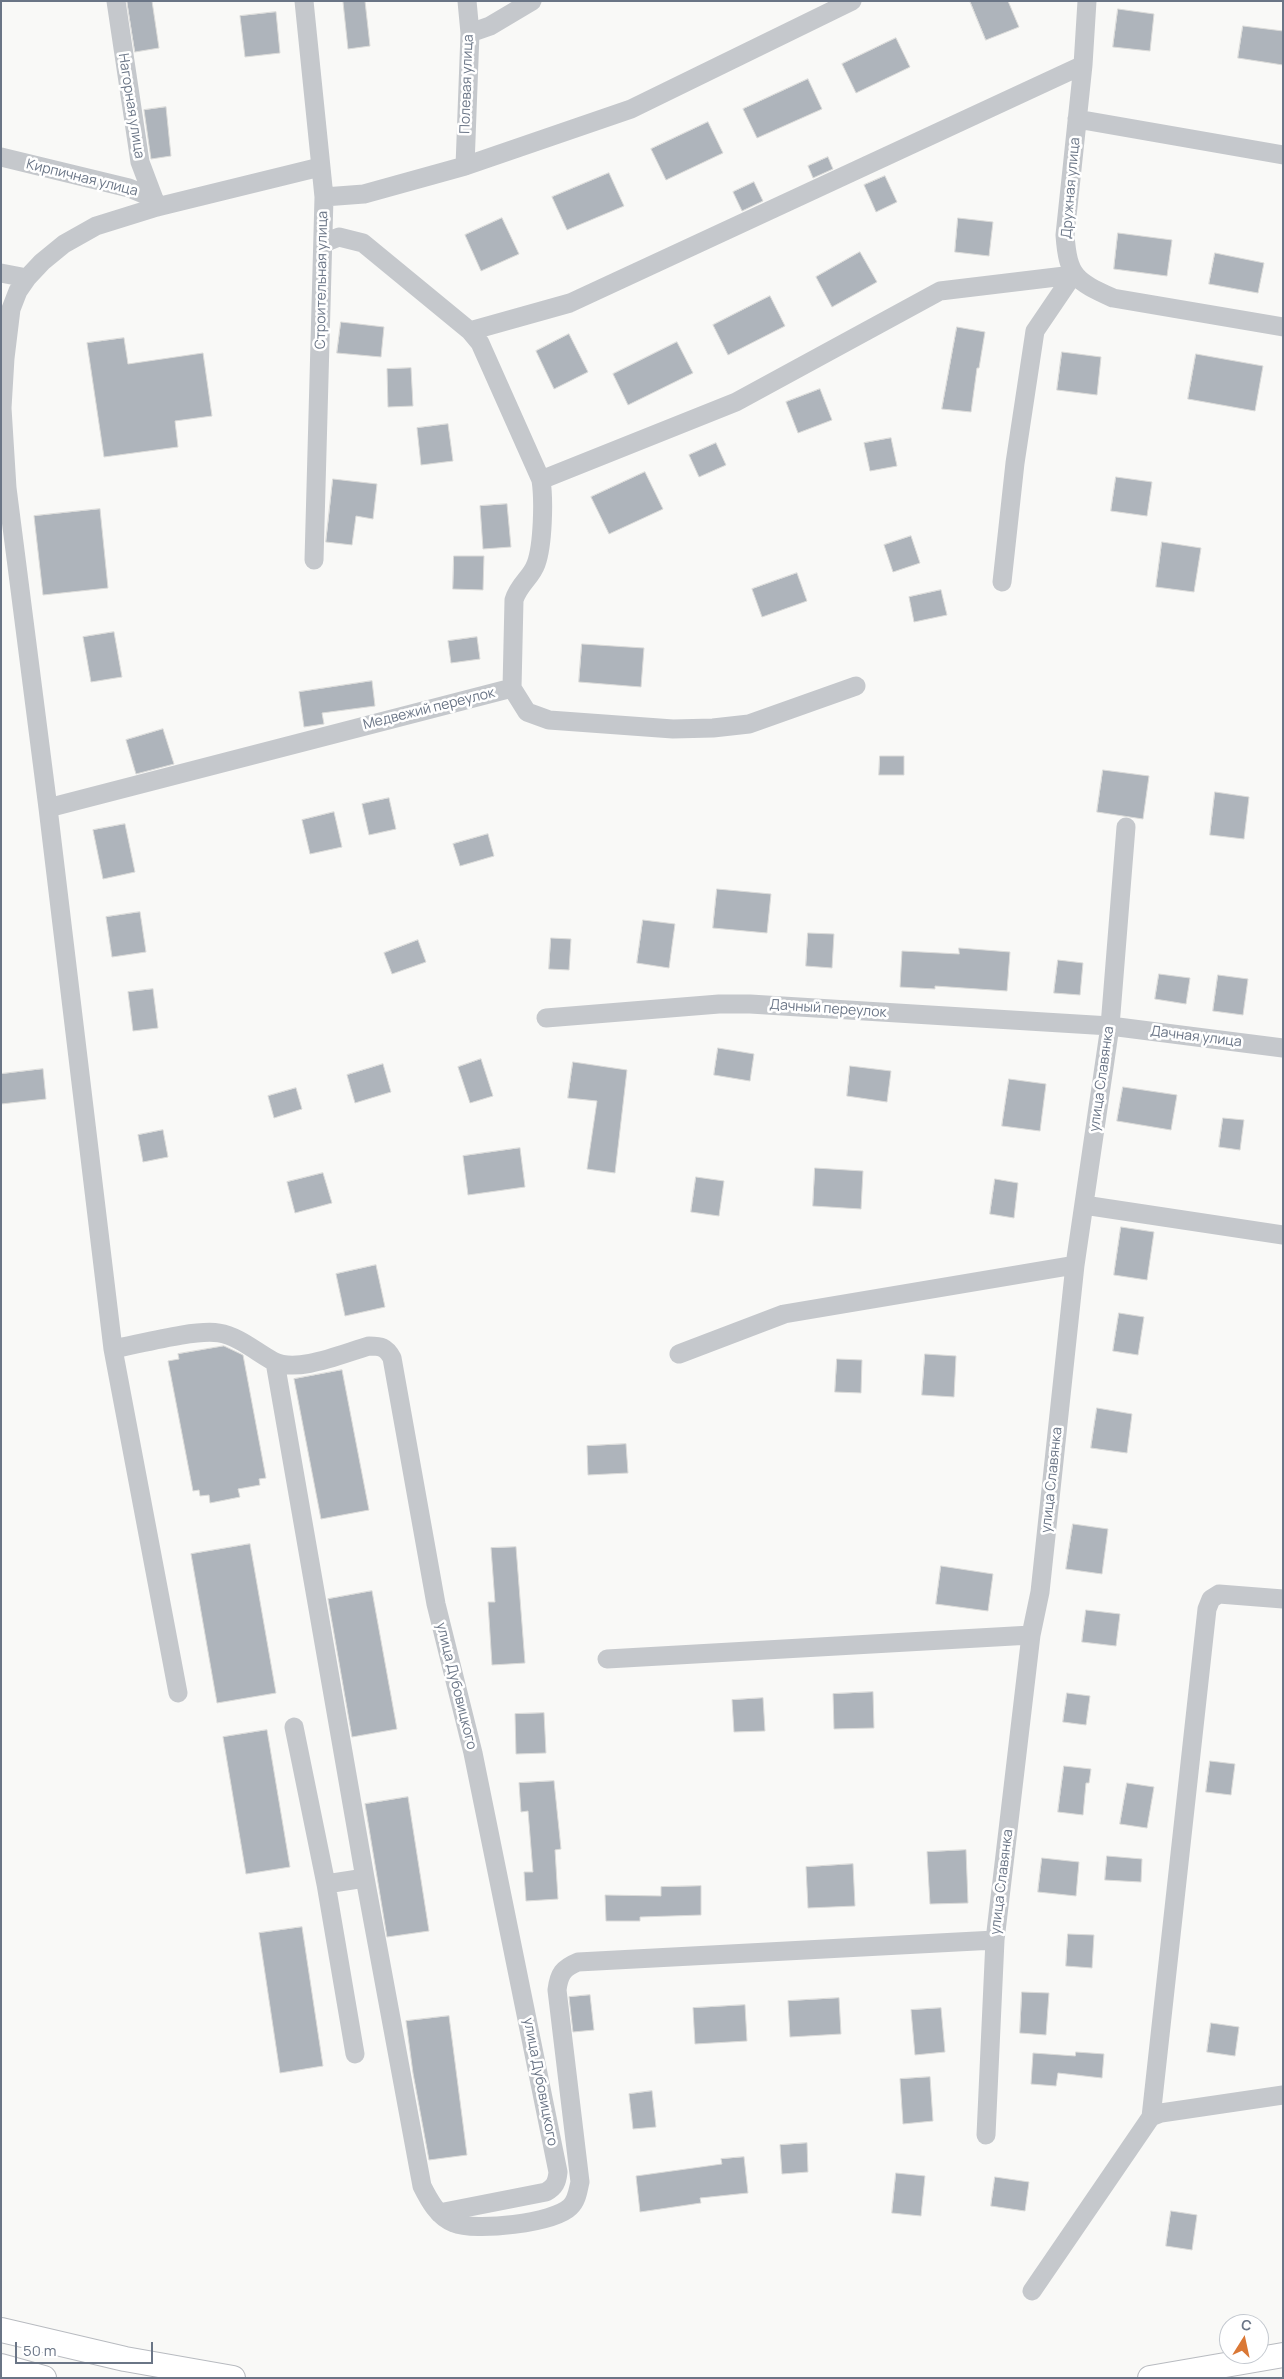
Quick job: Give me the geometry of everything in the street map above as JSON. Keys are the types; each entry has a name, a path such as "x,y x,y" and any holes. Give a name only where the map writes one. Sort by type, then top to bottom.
{"main road":[{"path":"1,2330 125,2359 233,2378"},
{"path":"1150,2378 1283,2355"},
{"path":"1,2366 44,2378"}],"street":[{"name":"Нагорная улица","path":"116,1 140,162 157,207"},
{"name":"Строительная улица","path":"304,1 324,197 314,560"},
{"name":"Полевая улица","path":"465,166 470,33 467,1"},
{"path":"470,33 498,22 532,1"},
{"path":"324,197 364,194 465,166 631,109 852,1"},
{"name":"Дружная улица","path":"1074,275 1067,259 1065,235 1083,65 1087,1"},
{"path":"470,331 570,304 1083,65"},
{"path":"1077,119 1283,156"},
{"name":"Кирпичная улица","path":"1,157 129,188 146,195 157,207"},
{"path":"178,1693 114,1349 7,488 2,408 11,309 27,278 64,244 96,226 157,207 320,167"},
{"path":"324,243 339,237 363,243 470,331 480,343 541,480 543,496 538,555 535,566 518,588 514,600 512,688"},
{"path":"1,273 27,278"},
{"path":"541,480 736,402 940,291 1074,275 1089,287 1113,298 1283,327"},
{"path":"1002,582 1015,463 1035,331 1074,275"},
{"name":"Медвежий переулок","path":"48,808 512,688 527,712 549,720 673,729 713,728 749,724 856,686"},
{"name":"улица Славянка","path":"986,2135 995,1940 1032,1635 1040,1592 1075,1266 1110,1026 1126,827"},
{"name":"Дачный переулок","path":"546,1018 719,1004 750,1004 1110,1026"},
{"name":"Дачная улица","path":"1110,1026 1283,1048"},
{"path":"1084,1205 1283,1235"},
{"path":"679,1354 784,1314 1075,1266"},
{"name":"улица Дубовицкого","path":"114,1349 203,1332 219,1333 236,1339 275,1362 288,1365 306,1364 368,1346 379,1346 387,1350 392,1358 436,1604 473,1753 558,2172 553,2188 546,2192 439,2213"},
{"path":"275,1362 365,1878 422,2186 429,2201 439,2213 454,2223 472,2227 501,2227 558,2214 571,2207 577,2197 580,2182 557,1990 559,1977 566,1967 578,1962 995,1940"},
{"path":"1032,2291 1151,2117 1207,1609 1211,1599 1219,1594 1283,1599"},
{"path":"607,1659 1032,1635"},
{"path":"294,1727 326,1884 355,2054"},
{"path":"326,1884 365,1878"},
{"path":"1151,2117 1161,2112 1283,2095"}],"building":[{"path":"127,1 152,1 159,48 135,52"},
{"path":"365,1 370,46 348,49 343,2"},
{"path":"970,1 1008,1 1019,27 986,40"},
{"path":"1118,9 1154,14 1150,51 1113,47"},
{"path":"276,12 280,53 245,57 240,16"},
{"path":"1243,26 1283,31 1283,65 1238,58"},
{"path":"896,38 910,67 856,93 842,64"},
{"path":"808,79 822,109 757,138 743,109"},
{"path":"166,107 171,156 151,159 144,110"},
{"path":"708,122 723,153 666,180 651,149"},
{"path":"828,157 833,169 813,178 808,166"},
{"path":"609,173 624,206 567,230 552,197"},
{"path":"885,176 897,202 876,212 864,185"},
{"path":"754,182 763,201 742,211 733,192"},
{"path":"502,218 519,254 481,271 465,235"},
{"path":"958,218 993,222 989,256 955,252"},
{"path":"1118,233 1172,240 1167,276 1114,269"},
{"path":"860,252 877,282 832,307 816,277"},
{"path":"1215,253 1264,263 1258,293 1209,284"},
{"path":"770,296 785,326 728,355 713,325"},
{"path":"341,322 384,327 381,357 337,353"},
{"path":"957,327 985,332 979,368 977,368 971,412 942,409"},
{"path":"569,334 588,372 554,389 536,351"},
{"path":"124,338 128,364 203,353 212,416 175,421 178,447 104,457 87,343"},
{"path":"677,342 693,373 628,405 613,374"},
{"path":"1062,352 1101,357 1097,395 1057,390"},
{"path":"1196,354 1263,366 1255,411 1188,399"},
{"path":"411,368 413,406 388,407 387,369"},
{"path":"820,389 832,420 798,433 786,402"},
{"path":"448,424 453,461 421,465 417,428"},
{"path":"891,438 897,466 870,471 864,443"},
{"path":"716,443 726,465 699,477 689,455"},
{"path":"645,472 663,509 609,534 591,497"},
{"path":"1116,477 1152,482 1147,516 1111,511"},
{"path":"333,479 377,484 373,519 356,516 352,545 326,542"},
{"path":"507,504 511,547 483,549 480,506"},
{"path":"100,509 108,588 43,595 34,516"},
{"path":"911,536 920,563 893,572 884,545"},
{"path":"1162,542 1201,548 1194,592 1156,587"},
{"path":"454,556 484,556 483,590 453,589"},
{"path":"797,573 807,601 762,617 752,589"},
{"path":"941,590 947,615 914,622 909,597"},
{"path":"114,632 122,677 91,682 83,637"},
{"path":"477,637 480,659 451,663 448,641"},
{"path":"582,644 644,648 641,687 579,682"},
{"path":"372,681 375,706 322,713 324,724 304,727 299,692"},
{"path":"163,729 174,764 136,774 126,740"},
{"path":"880,756 904,756 904,775 879,775"},
{"path":"1103,770 1149,776 1143,819 1097,812"},
{"path":"1215,792 1249,797 1244,839 1210,835"},
{"path":"389,798 396,829 369,835 362,804"},
{"path":"334,812 342,847 310,854 302,820"},
{"path":"125,824 135,872 103,879 93,830"},
{"path":"488,834 494,856 460,866 453,844"},
{"path":"717,889 771,894 767,933 713,928"},
{"path":"140,912 146,952 112,957 106,917"},
{"path":"643,920 675,924 669,968 637,963"},
{"path":"808,933 834,934 832,968 806,966"},
{"path":"551,938 571,939 569,970 549,969"},
{"path":"418,940 426,962 392,974 384,953"},
{"path":"959,948 1010,952 1007,991 935,986 935,989 900,987 902,951 959,954"},
{"path":"1058,960 1083,963 1080,995 1054,993"},
{"path":"1159,974 1190,978 1186,1004 1155,999"},
{"path":"1218,975 1248,979 1243,1015 1213,1011"},
{"path":"153,989 158,1028 133,1031 128,992"},
{"path":"718,1048 754,1054 750,1081 714,1075"},
{"path":"481,1059 493,1096 470,1103 458,1067"},
{"path":"573,1062 627,1070 615,1173 587,1169 597,1101 568,1098"},
{"path":"383,1064 391,1092 355,1103 347,1075"},
{"path":"850,1066 891,1071 887,1102 847,1096"},
{"path":"43,1069 46,1099 1,1104 1,1074"},
{"path":"1009,1079 1046,1084 1040,1131 1002,1126"},
{"path":"1123,1087 1177,1095 1171,1130 1117,1121"},
{"path":"296,1088 302,1109 274,1118 268,1096"},
{"path":"1223,1118 1244,1120 1240,1150 1219,1147"},
{"path":"163,1130 168,1157 143,1162 138,1135"},
{"path":"520,1148 525,1187 468,1195 463,1156"},
{"path":"815,1168 863,1171 861,1209 813,1206"},
{"path":"323,1173 332,1203 295,1213 287,1182"},
{"path":"696,1177 724,1181 719,1216 691,1212"},
{"path":"995,1179 1018,1183 1014,1218 990,1214"},
{"path":"1121,1227 1154,1232 1147,1280 1114,1275"},
{"path":"376,1265 385,1307 345,1316 336,1274"},
{"path":"1119,1313 1144,1317 1138,1355 1113,1351"},
{"path":"224,1346 243,1355 266,1478 259,1479 260,1485 238,1489 240,1497 210,1503 209,1495 200,1496 199,1490 193,1491 168,1361 179,1359 178,1354"},
{"path":"925,1354 956,1356 954,1397 922,1395"},
{"path":"837,1359 862,1360 861,1393 835,1392"},
{"path":"342,1370 369,1510 321,1519 294,1379"},
{"path":"1097,1408 1132,1414 1127,1453 1091,1448"},
{"path":"626,1444 628,1473 588,1475 587,1446"},
{"path":"1073,1524 1108,1529 1102,1574 1066,1569"},
{"path":"250,1544 276,1693 217,1703 191,1554"},
{"path":"516,1547 525,1663 492,1665 488,1602 495,1602 491,1548"},
{"path":"941,1566 993,1574 988,1611 936,1604"},
{"path":"372,1591 397,1729 352,1737 328,1599"},
{"path":"1086,1610 1120,1614 1116,1646 1082,1642"},
{"path":"873,1692 874,1728 834,1729 833,1694"},
{"path":"1067,1693 1090,1696 1086,1725 1063,1722"},
{"path":"763,1698 765,1731 734,1732 732,1700"},
{"path":"544,1713 546,1753 516,1754 515,1714"},
{"path":"267,1730 290,1867 246,1874 223,1737"},
{"path":"1210,1761 1235,1764 1231,1795 1206,1792"},
{"path":"1064,1766 1091,1769 1089,1783 1086,1783 1083,1815 1058,1812"},
{"path":"554,1781 561,1849 555,1850 558,1899 526,1901 524,1872 533,1872 528,1811 521,1812 519,1783"},
{"path":"1127,1783 1154,1787 1147,1828 1120,1824"},
{"path":"408,1797 429,1931 387,1937 365,1804"},
{"path":"966,1850 968,1903 930,1904 927,1852"},
{"path":"1107,1856 1142,1859 1141,1882 1105,1880"},
{"path":"1042,1858 1079,1862 1076,1896 1038,1892"},
{"path":"853,1864 855,1906 808,1908 806,1867"},
{"path":"701,1886 701,1915 640,1917 640,1921 606,1921 605,1895 661,1896 661,1887"},
{"path":"302,1927 323,2066 280,2073 259,1933"},
{"path":"1068,1934 1094,1935 1092,1968 1066,1966"},
{"path":"1022,1992 1049,1993 1046,2035 1020,2033"},
{"path":"590,1995 594,2030 573,2032 569,1997"},
{"path":"839,1998 841,2034 790,2037 788,2001"},
{"path":"745,2005 747,2041 695,2044 693,2008"},
{"path":"941,2008 945,2052 915,2055 911,2010"},
{"path":"449,2016 467,2155 429,2160 413,2073 406,2021"},
{"path":"1211,2023 1239,2027 1235,2056 1207,2052"},
{"path":"1076,2052 1104,2054 1102,2078 1058,2073 1056,2086 1031,2084 1033,2053 1075,2056"},
{"path":"930,2077 933,2121 903,2124 900,2079"},
{"path":"652,2091 656,2127 633,2129 629,2094"},
{"path":"807,2143 808,2172 782,2174 780,2145"},
{"path":"744,2157 748,2193 700,2198 701,2203 640,2212 636,2176 722,2164 721,2159"},
{"path":"896,2173 925,2176 921,2216 892,2213"},
{"path":"995,2177 1029,2182 1025,2211 991,2206"},
{"path":"1171,2211 1197,2215 1192,2250 1166,2246"}]}
